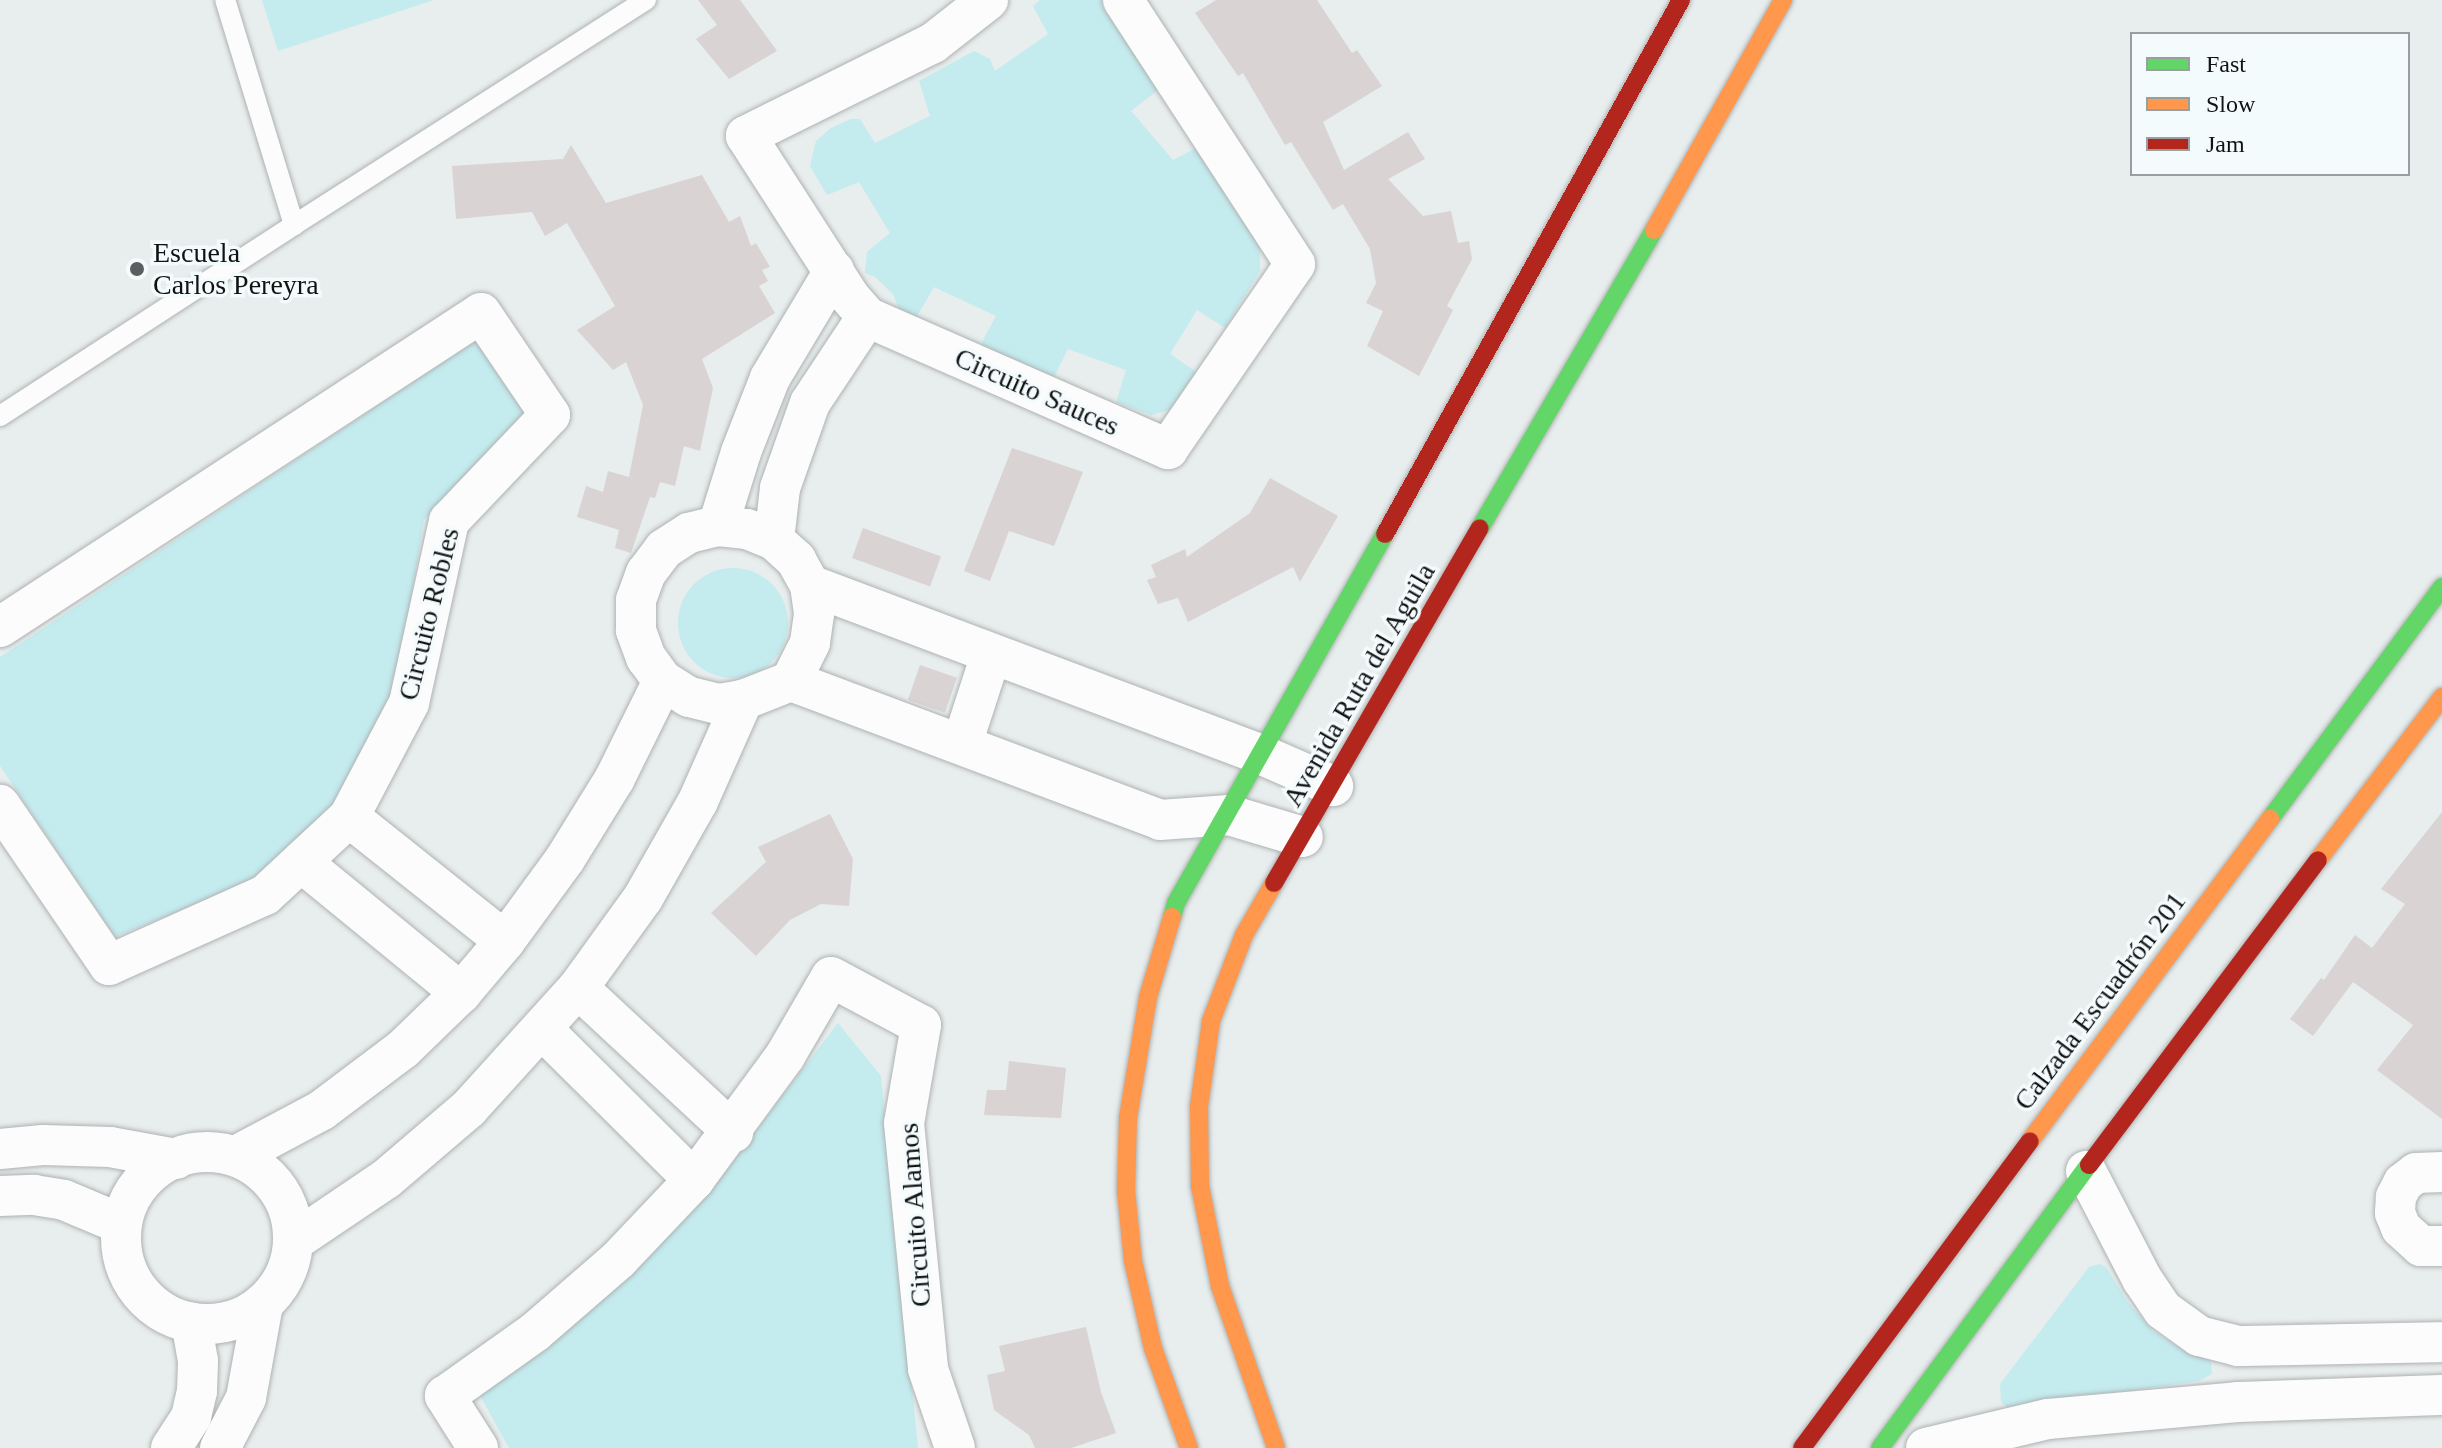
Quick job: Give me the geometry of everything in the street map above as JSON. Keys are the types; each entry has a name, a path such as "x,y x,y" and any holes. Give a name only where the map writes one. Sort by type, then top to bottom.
{"street":[{"path":"774,540 780,488 810,403 867,317 746,136 933,43 988,0"},
{"name":"Circuito Sauces","path":"867,317 1168,449 1295,264 1123,0"},
{"name":"Avenida Ruta del Aguila","path":"1189,1448 1153,1348 1133,1261 1126,1191 1128,1118 1176,903 1229,815 1260,754 1681,0"},
{"name":"Avenida Ruta del Aguila","path":"1276,1448 1220,1286 1200,1186 1199,1106 1205,1019 1244,935 1333,786 1783,0"},
{"path":"718,526 741,452 770,378 834,271"},
{"name":"Circuito Robles","path":"0,627 481,313 550,415 449,521 409,703 349,817 265,895 109,965 0,805"},
{"path":"770,378 810,403"},
{"path":"791,681 810,643 814,614 810,585 796,560 774,540 747,529 718,526 689,533 664,549 646,573 636,600 636,630 646,658 663,681 689,697 718,704 743,700 791,681 1160,820 1229,815 1303,837"},
{"path":"810,585 1260,754 1333,786"},
{"name":"Calzada Escuadrón 201","path":"1802,1448 2223,896 2442,587"},
{"path":"962,744 991,655"},
{"path":"236,1156 322,1110 403,1049 461,993 505,941 565,859 615,778 663,681"},
{"path":"1880,1448 2146,1088 2442,697"},
{"path":"294,1241 386,1179 469,1108 578,988 643,898 698,801 743,700"},
{"path":"2414,733 2442,721"},
{"path":"349,817 505,941"},
{"path":"301,862 461,993"},
{"name":"Circuito Alamos","path":"478,1448 445,1396 547,1322 618,1260 694,1180 733,1132 785,1056 831,977 921,1025 904,1123 928,1369 955,1448"},
{"path":"578,988 733,1132"},
{"path":"543,1030 694,1180"},
{"path":"2137,1067 2146,1088"},
{"path":"0,1149 43,1145 110,1147 176,1159"},
{"path":"43,1145 17,1195 64,1200 121,1224"},
{"path":"206,1152 236,1156 260,1170 279,1190 291,1214 294,1241 289,1265 279,1286 263,1304 241,1317 216,1324 191,1323 165,1314 144,1297 129,1275 121,1250 121,1224 132,1196 151,1172 176,1159 206,1152"},
{"path":"1926,1448 2048,1419 2237,1402 2432,1395 2429,1342 2238,1346 2199,1336 2163,1310 2142,1279 2086,1171"},
{"path":"2442,1172 2416,1173 2403,1183 2396,1197 2395,1213 2401,1228 2421,1246 2442,1246"},
{"path":"191,1323 198,1361 181,1432 224,1442 246,1398 263,1304"},
{"path":"2237,1402 2238,1346"}],"lane":[{"path":"225,0 294,225"},
{"path":"0,416 646,0"}],"shaded area":[{"path":"262,0 434,0 278,51"},
{"path":"1040,0 1105,0 1158,90 1131,111 1173,160 1196,148 1245,219 1260,249 1260,271 1225,328 1197,310 1170,354 1198,373 1177,405 1166,411 1151,415 1116,402 1126,370 1068,349 1053,379 984,351 982,342 996,316 934,287 915,320 899,310 893,294 875,277 865,273 867,252 890,233 859,182 827,195 810,166 816,141 831,128 851,119 860,119 875,143 930,116 919,81 974,51 990,59 995,71 1048,34 1033,6"},
{"path":"479,338 529,409 424,520 395,697 337,805 258,878 115,937 0,766 0,657"},
{"path":"733,568 754,572 772,584 784,602 788,623 784,644 772,662 754,674 733,678 712,674 694,662 682,644 678,623 682,602 694,584 712,572"},
{"path":"838,1023 881,1076 918,1448 509,1448 478,1392 751,1137"},
{"path":"2100,1264 2106,1267 2127,1301 2153,1331 2181,1349 2206,1357 2211,1362 2212,1374 2199,1381 2008,1408 2001,1402 2000,1384 2089,1267"}],"building":[{"path":"698,0 740,0 777,51 729,79 696,39 717,25"},
{"path":"1216,0 1317,0 1352,53 1357,50 1382,86 1323,122 1344,170 1408,132 1425,159 1388,179 1423,216 1451,211 1458,243 1469,241 1472,259 1447,306 1453,310 1419,376 1367,346 1383,311 1366,303 1376,283 1370,249 1343,204 1333,210 1291,142 1285,145 1243,73 1238,76 1195,13"},
{"path":"571,145 606,203 702,175 729,222 740,216 751,246 756,243 770,267 762,270 768,281 759,286 775,313 702,359 713,388 700,451 684,446 675,486 660,482 655,498 650,497 631,553 615,548 619,530 577,517 586,486 603,492 608,471 629,477 643,405 626,362 613,370 577,330 615,306 567,223 545,236 532,212 456,219 452,166 563,159"},
{"path":"1012,448 1083,472 1054,546 1009,531 990,581 964,571"},
{"path":"1270,478 1338,516 1300,582 1293,567 1188,622 1178,598 1158,604 1147,580 1156,577 1151,565 1185,549 1187,557 1250,513"},
{"path":"863,528 941,556 930,586 852,558"},
{"path":"920,665 957,678 945,713 908,700"},
{"path":"2442,812 2442,1119 2377,1070 2413,1025 2353,982 2313,1036 2290,1019 2321,978 2324,980 2355,935 2372,948 2405,904 2381,889"},
{"path":"830,814 853,859 849,906 821,904 790,920 756,956 711,913 766,862 758,847"},
{"path":"1009,1061 1066,1068 1061,1118 984,1115 987,1090 1006,1090"},
{"path":"1086,1327 1101,1392 1116,1433 1071,1448 1035,1448 1029,1435 994,1410 987,1375 1005,1371 999,1346"}],"traffic: fast":[{"path":"1480,528 1654,230"},
{"path":"1172,917 1176,903 1385,534"},
{"path":"2270,819 2442,587"},
{"path":"1880,1448 2089,1165"}],"traffic: slow":[{"path":"1654,230 1783,0"},
{"path":"2318,860 2442,697"},
{"path":"2030,1141 2270,819"},
{"path":"1274,883 1244,935 1211,1021 1199,1106 1200,1186 1220,1286 1276,1448"},
{"path":"1172,917 1148,997 1128,1118 1126,1191 1133,1261 1153,1348 1189,1448"}],"traffic: jam":[{"path":"1385,534 1681,0"},
{"path":"1274,883 1480,528"},
{"path":"2089,1165 2318,860"},
{"path":"1802,1448 2030,1141"}],"place":[{"name":"Escuela Carlos Pereyra","path":"137,269"}]}
